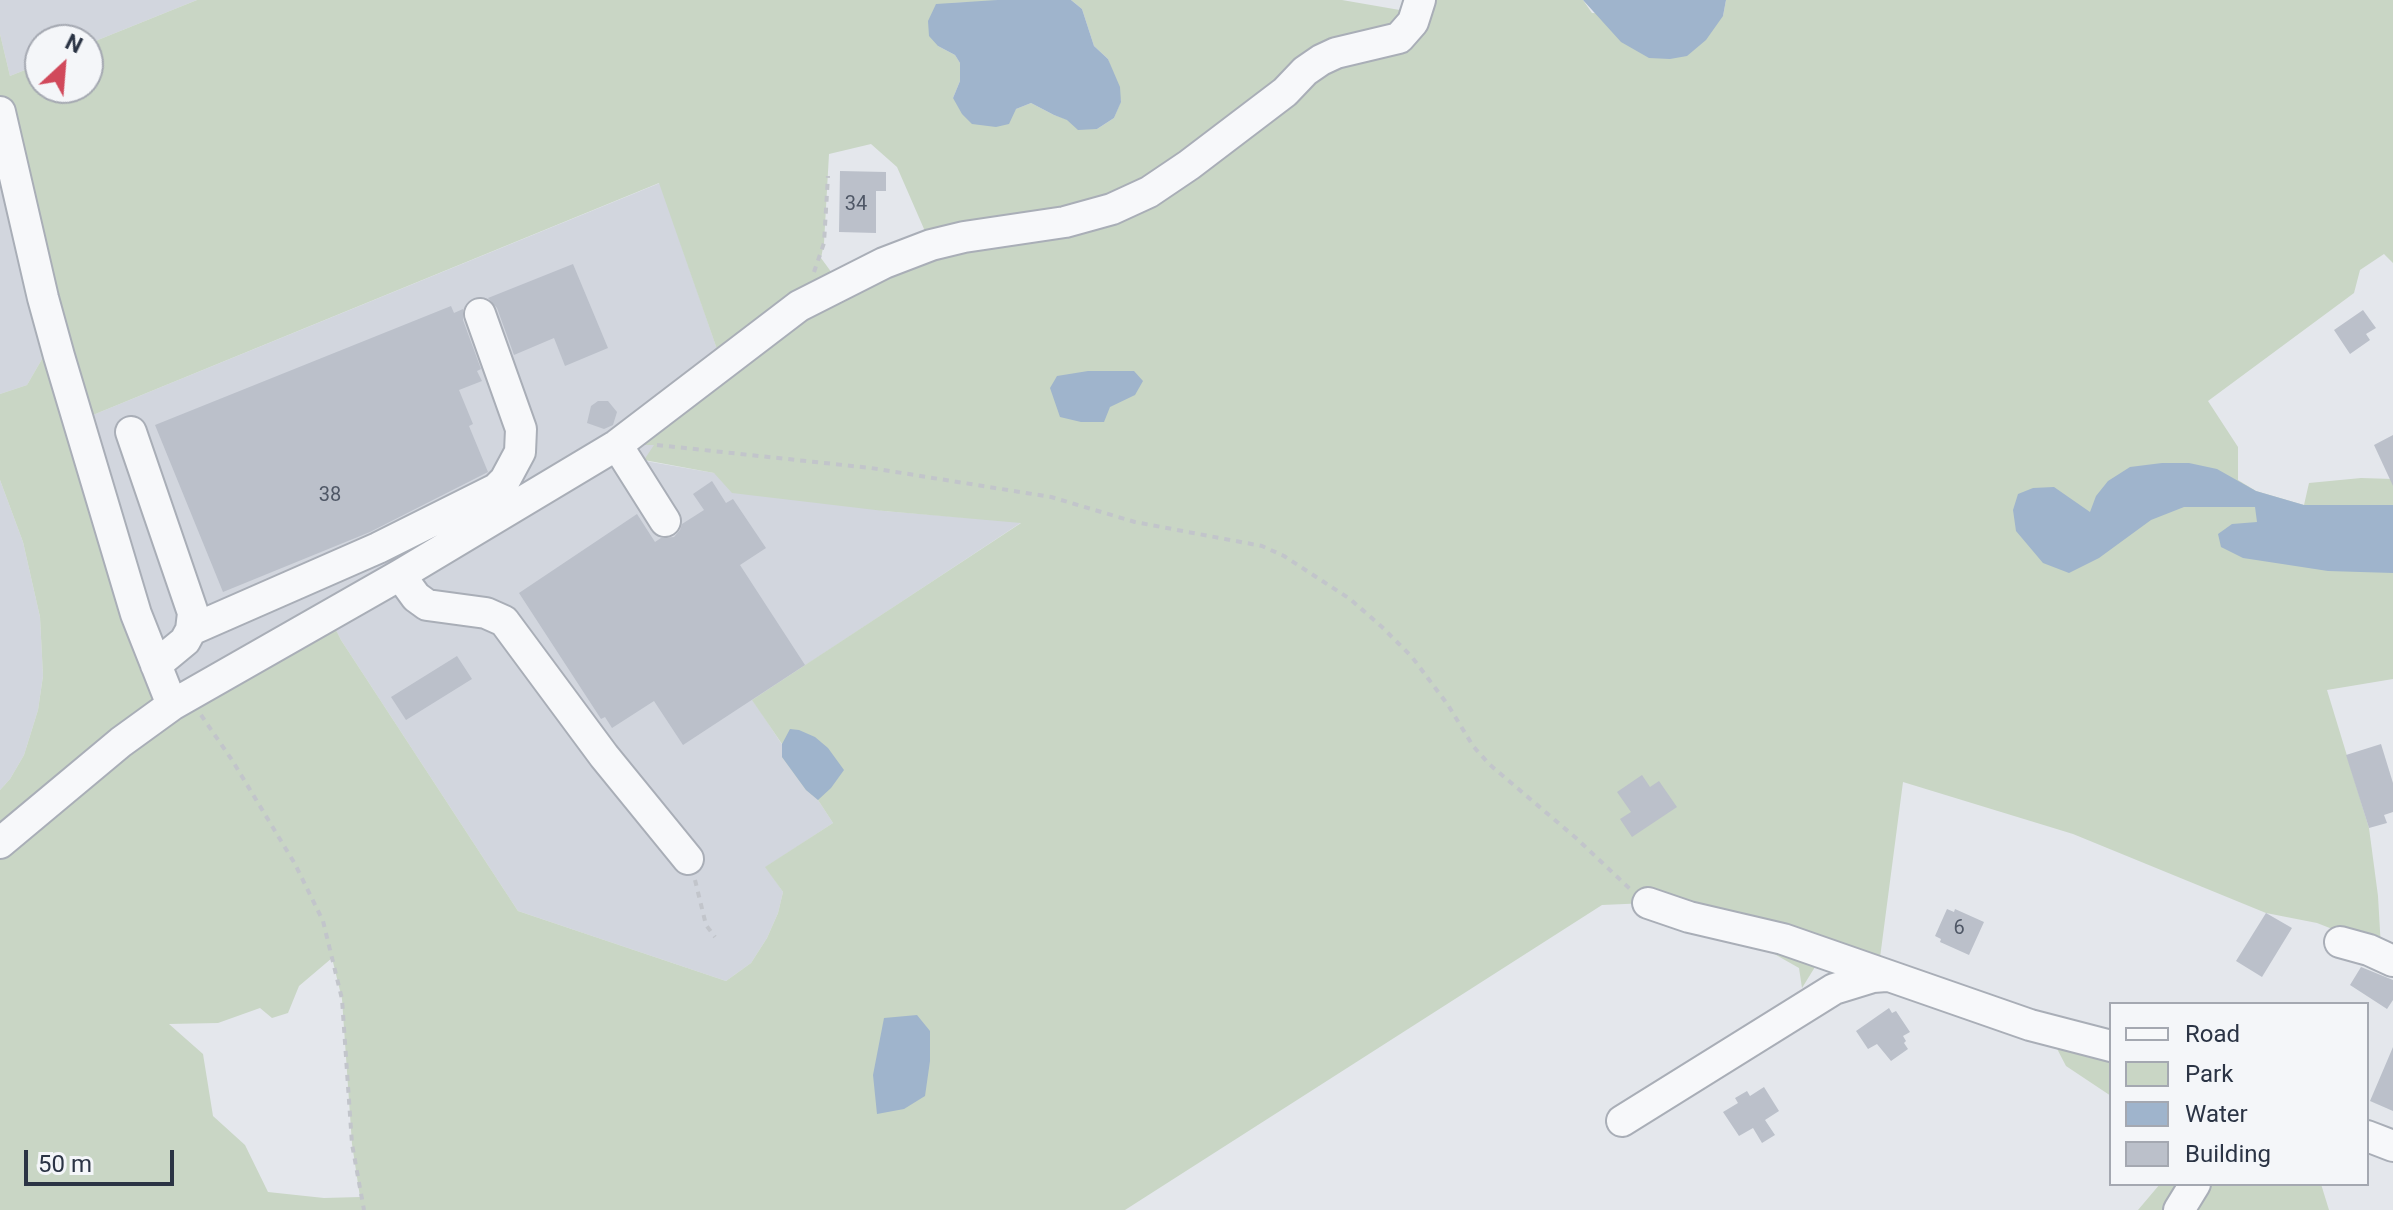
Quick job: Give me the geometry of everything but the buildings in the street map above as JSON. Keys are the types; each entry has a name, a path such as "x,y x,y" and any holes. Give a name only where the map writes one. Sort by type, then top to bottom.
{"lane":[{"path":"0,843 121,742 180,701 400,575 617,445 799,306 884,263 931,245 1065,222 1112,209 1149,192 1285,92 1305,71 1321,60 1336,53 1399,38 1413,22 1420,0"},
{"path":"0,112 43,298 136,614 156,665 180,701"},
{"path":"156,665 175,650 191,630 378,548 496,489 505,480 520,452 521,429 480,314"},
{"path":"131,432 189,596 193,613 191,630"},
{"path":"617,445 665,521"},
{"path":"400,575 416,597 427,605 486,613 504,621 604,756 688,859"},
{"path":"1648,903 1689,917 1783,939 2030,1025 2109,1045"},
{"path":"2340,942 2393,961"},
{"path":"1622,1121 1834,989 1873,977 1892,977"},
{"path":"2369,1137 2393,1146"},
{"path":"2179,1210 2194,1186"}],"path":[{"path":"799,306 821,258 828,176"},
{"path":"655,445 871,468 1051,497 1135,522 1262,546 1284,556 1350,599 1382,627 1412,657 1448,705 1473,746 1489,764 1648,903"},
{"path":"180,701 232,760 295,864 323,921 342,999 352,1144 364,1210"},
{"path":"688,859 706,925 715,937"}],"shaded area":[{"path":"0,0 197,0 104,38 104,24 24,24 24,70 10,76 0,34"},
{"path":"0,173 42,359 27,385 0,394"},
{"path":"660,183 719,355 645,461 884,511 1022,522 753,700 833,823 766,867 783,892 778,913 751,963 726,981 518,911 329,617 172,705 88,417"},
{"path":"0,480 23,542 40,617 43,676 38,710 24,755 0,790"}],"green space":[{"path":"197,0 997,0 950,3 938,46 955,55 960,63 960,81 953,98 1016,109 1031,103 1054,115 1097,129 1114,118 1121,101 1108,59 1094,46 1082,9 1071,0 1342,0 1433,14 1436,0 1583,0 1592,13 1723,16 1726,0 2393,0 2393,263 2384,254 2360,270 2354,293 2208,401 2238,447 2238,480 2256,491 2304,505 2309,483 2361,478 2393,479 2393,679 2327,690 2369,828 2381,948 2317,923 2266,913 2073,834 1903,782 1878,973 1823,954 1802,988 1799,968 1762,947 1648,903 1602,905 1125,1210 0,1210 0,790 24,755 38,710 43,676 40,617 23,542 0,480 0,394 27,385 42,359 0,173 0,34 10,76 24,70 24,104 104,104 104,38","holes":["871,144 897,167 931,245 840,284 821,258 829,154","659,183 719,355 617,445 654,445 644,460 714,473 732,493 1021,523 752,700 782,744 782,757 833,823 765,867 783,892 778,913 751,963 726,981 518,911 341,640 329,616 172,705 88,417","332,958 342,999 352,1144 360,1197 324,1198 268,1192 245,1145 213,1116 203,1054 169,1024 218,1023 260,1008 272,1018 288,1013 299,986"]},
{"path":"2053,1041 2109,1046 2109,1095 2066,1066"},
{"path":"2158,1186 2322,1186 2329,1210 2138,1210"}],"water":[{"path":"1071,0 1082,9 1094,46 1108,59 1120,87 1121,102 1114,118 1097,129 1078,130 1067,120 1031,103 1016,109 1009,124 996,127 972,124 962,114 953,98 960,81 960,63 955,55 938,46 929,36 928,21 936,4"},
{"path":"1583,0 1726,0 1723,16 1706,40 1687,56 1670,59 1649,58 1621,42"},
{"path":"1088,371 1134,371 1143,381 1135,395 1110,407 1104,422 1081,422 1060,417 1050,388 1057,376"},
{"path":"2189,463 2217,469 2256,491 2304,505 2393,505 2393,573 2328,571 2243,558 2221,547 2218,534 2232,524 2257,522 2255,507 2184,507 2151,520 2099,558 2069,573 2043,563 2016,531 2013,510 2018,494 2033,488 2054,487 2090,512 2096,496 2108,481 2130,467"},
{"path":"790,729 815,737 828,748 844,770 818,800 806,790 782,757 782,744"},
{"path":"917,1015 930,1031 925,1096 904,1109 877,1114 873,1075 884,1018"}]}
